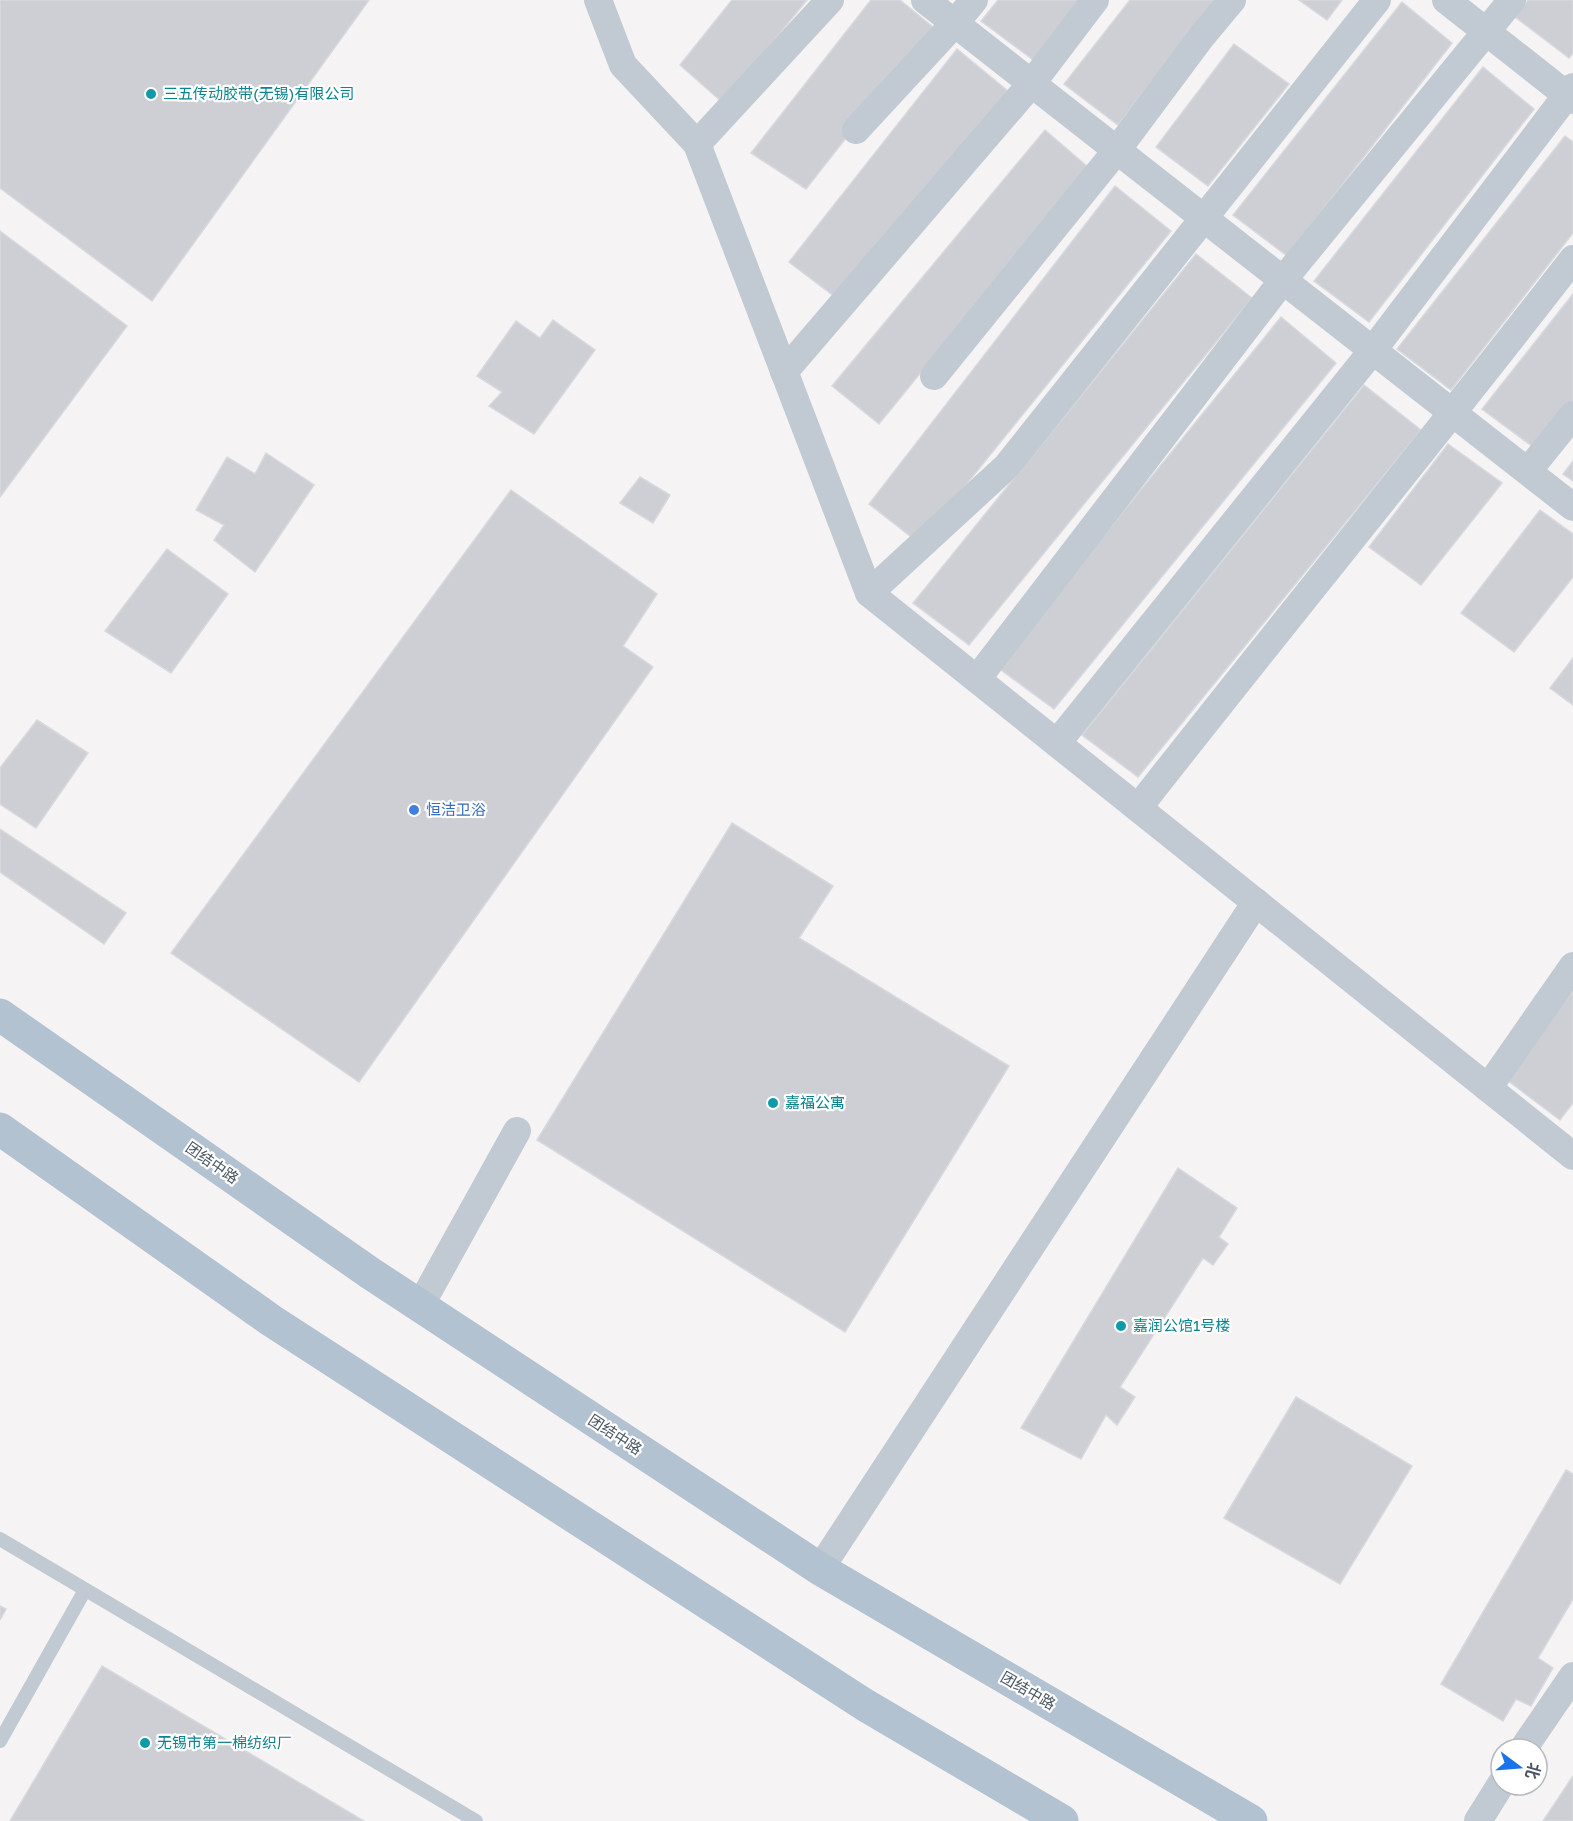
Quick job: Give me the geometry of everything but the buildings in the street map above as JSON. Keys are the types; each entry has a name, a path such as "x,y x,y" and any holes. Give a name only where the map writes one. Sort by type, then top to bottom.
{"main road":[{"name":"团结中路","path":"0,1015 420,1306 820,1569 1251,1821"},
{"path":"0,1129 272,1321 855,1699 1062,1821"}],"street":[{"path":"597,0 623,65 697,144 870,593 1573,1156"},
{"path":"697,144 830,0"},
{"path":"925,0 1573,507"},
{"path":"856,130 974,0"},
{"path":"784,372 1032,83 1095,0"},
{"path":"934,376 1117,150 1202,36 1232,0"},
{"path":"870,593 1007,466 1377,0"},
{"path":"1057,743 1373,350 1571,94 1446,0"},
{"path":"977,679 1283,280 1512,0"},
{"path":"1138,808 1249,665 1454,413 1573,259"},
{"path":"1528,471 1573,415"},
{"path":"820,1569 1256,902"},
{"path":"1488,1088 1573,966"},
{"path":"420,1306 517,1131"},
{"path":"1531,1737 1573,1676"},
{"path":"1478,1821 1493,1797"}],"lane":[{"path":"0,1539 476,1821"},
{"path":"0,1742 85,1590"}],"place":[{"name":"三五传动胶带(无锡)有限公司","path":"151,94"},
{"name":"恒洁卫浴","path":"414,810"},
{"name":"嘉福公寓","path":"773,1103"},
{"name":"嘉润公馆1号楼","path":"1121,1326"},
{"name":"无锡市第一棉纺织厂","path":"145,1743"}]}
